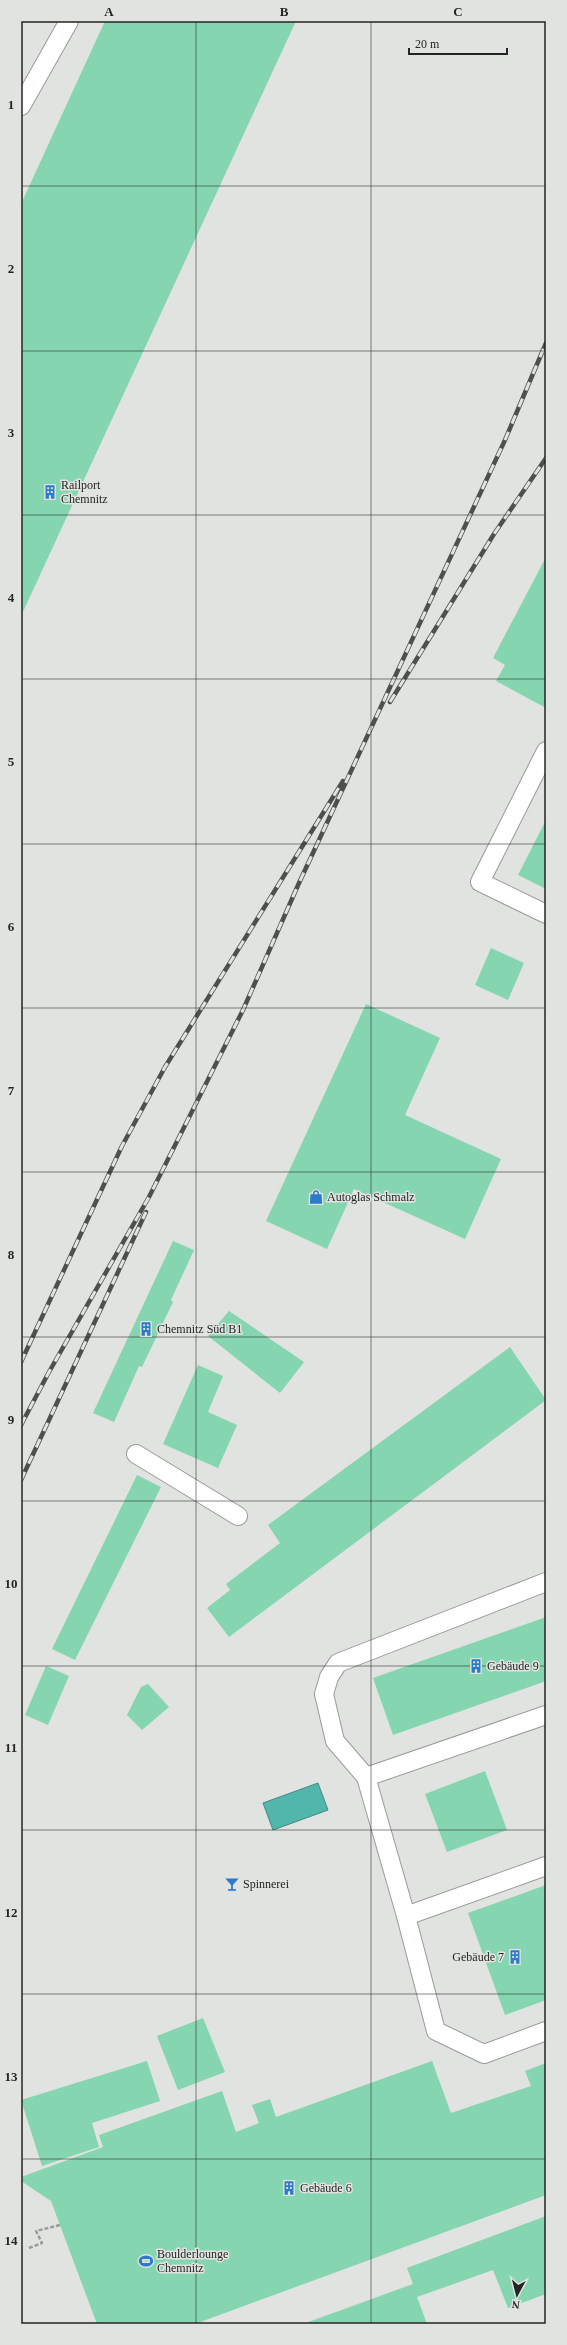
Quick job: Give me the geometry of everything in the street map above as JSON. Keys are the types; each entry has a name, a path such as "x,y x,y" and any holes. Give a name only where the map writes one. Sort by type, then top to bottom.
{"lane":[{"path":"21,106 70,21"},
{"path":"546,751 480,882 546,914"},
{"path":"136,1454 238,1516"},
{"path":"546,1582 338,1663 329,1677 324,1694 335,1741 366,1777 406,1916 436,2031 484,2054 546,2031"},
{"path":"366,1777 546,1715"},
{"path":"406,1916 546,1866"}],"path":[{"path":"29,2248 42,2243 36,2231 60,2225"}],"water":[{"path":"318,1783 328,1810 273,1830 263,1803"}],"building":[{"path":"105,21 296,21 21,616 21,204"},
{"path":"546,557 546,708 496,681 505,665 493,658"},
{"path":"546,820 546,889 518,875"},
{"path":"491,948 524,963 508,1000 475,985"},
{"path":"366,1004 440,1038 405,1115 501,1159 465,1239 354,1189 327,1249 266,1221"},
{"path":"173,1241 194,1250 171,1300 173,1302 142,1367 139,1366 114,1422 93,1413"},
{"path":"229,1311 304,1362 280,1393 208,1336"},
{"path":"510,1347 546,1400 229,1637 207,1608 230,1590 226,1584 280,1543 268,1525"},
{"path":"198,1365 223,1376 208,1412 237,1425 218,1468 163,1444"},
{"path":"137,1475 161,1487 75,1660 52,1649"},
{"name":"Gebäude 9","path":"546,1617 546,1681 393,1735 373,1678"},
{"path":"46,1666 69,1676 48,1725 25,1715"},
{"path":"148,1684 169,1707 142,1730 127,1715 141,1687"},
{"path":"485,1771 507,1830 447,1852 425,1794"},
{"name":"Gebäude 7","path":"546,1885 546,2000 505,2015 468,1913"},
{"path":"203,2018 225,2072 178,2090 157,2036"},
{"path":"147,2061 160,2101 92,2123 99,2147 42,2166 21,2100"},
{"name":"Gebäude 6","path":"432,2061 451,2113 531,2086 525,2071 546,2063 546,2195 195,2324 97,2324 51,2201 21,2181 21,2177 103,2147 99,2135 222,2091 236,2132 259,2123 252,2105 270,2099 276,2117"},
{"path":"546,2216 546,2294 508,2308 493,2270 417,2297 427,2324 303,2324 413,2284 407,2268"}],"railway":[{"path":"21,1425 49,1372 149,1197 243,1010 299,883 505,440 546,343"},
{"path":"390,702 494,534 546,458"},
{"path":"21,1362 122,1146 165,1067 343,781"},
{"path":"21,1480 146,1212"}],"place":[{"name":"Railport Chemnitz","path":"50,492"},
{"name":"Autoglas Schmalz","path":"316,1197"},
{"name":"Chemnitz Süd B1","path":"146,1329"},
{"name":"Gebäude 9","path":"476,1666"},
{"name":"Spinnerei","path":"232,1884"},
{"name":"Gebäude 7","path":"515,1957"},
{"name":"Gebäude 6","path":"289,2188"},
{"name":"Boulderlounge Chemnitz","path":"146,2261"}]}
